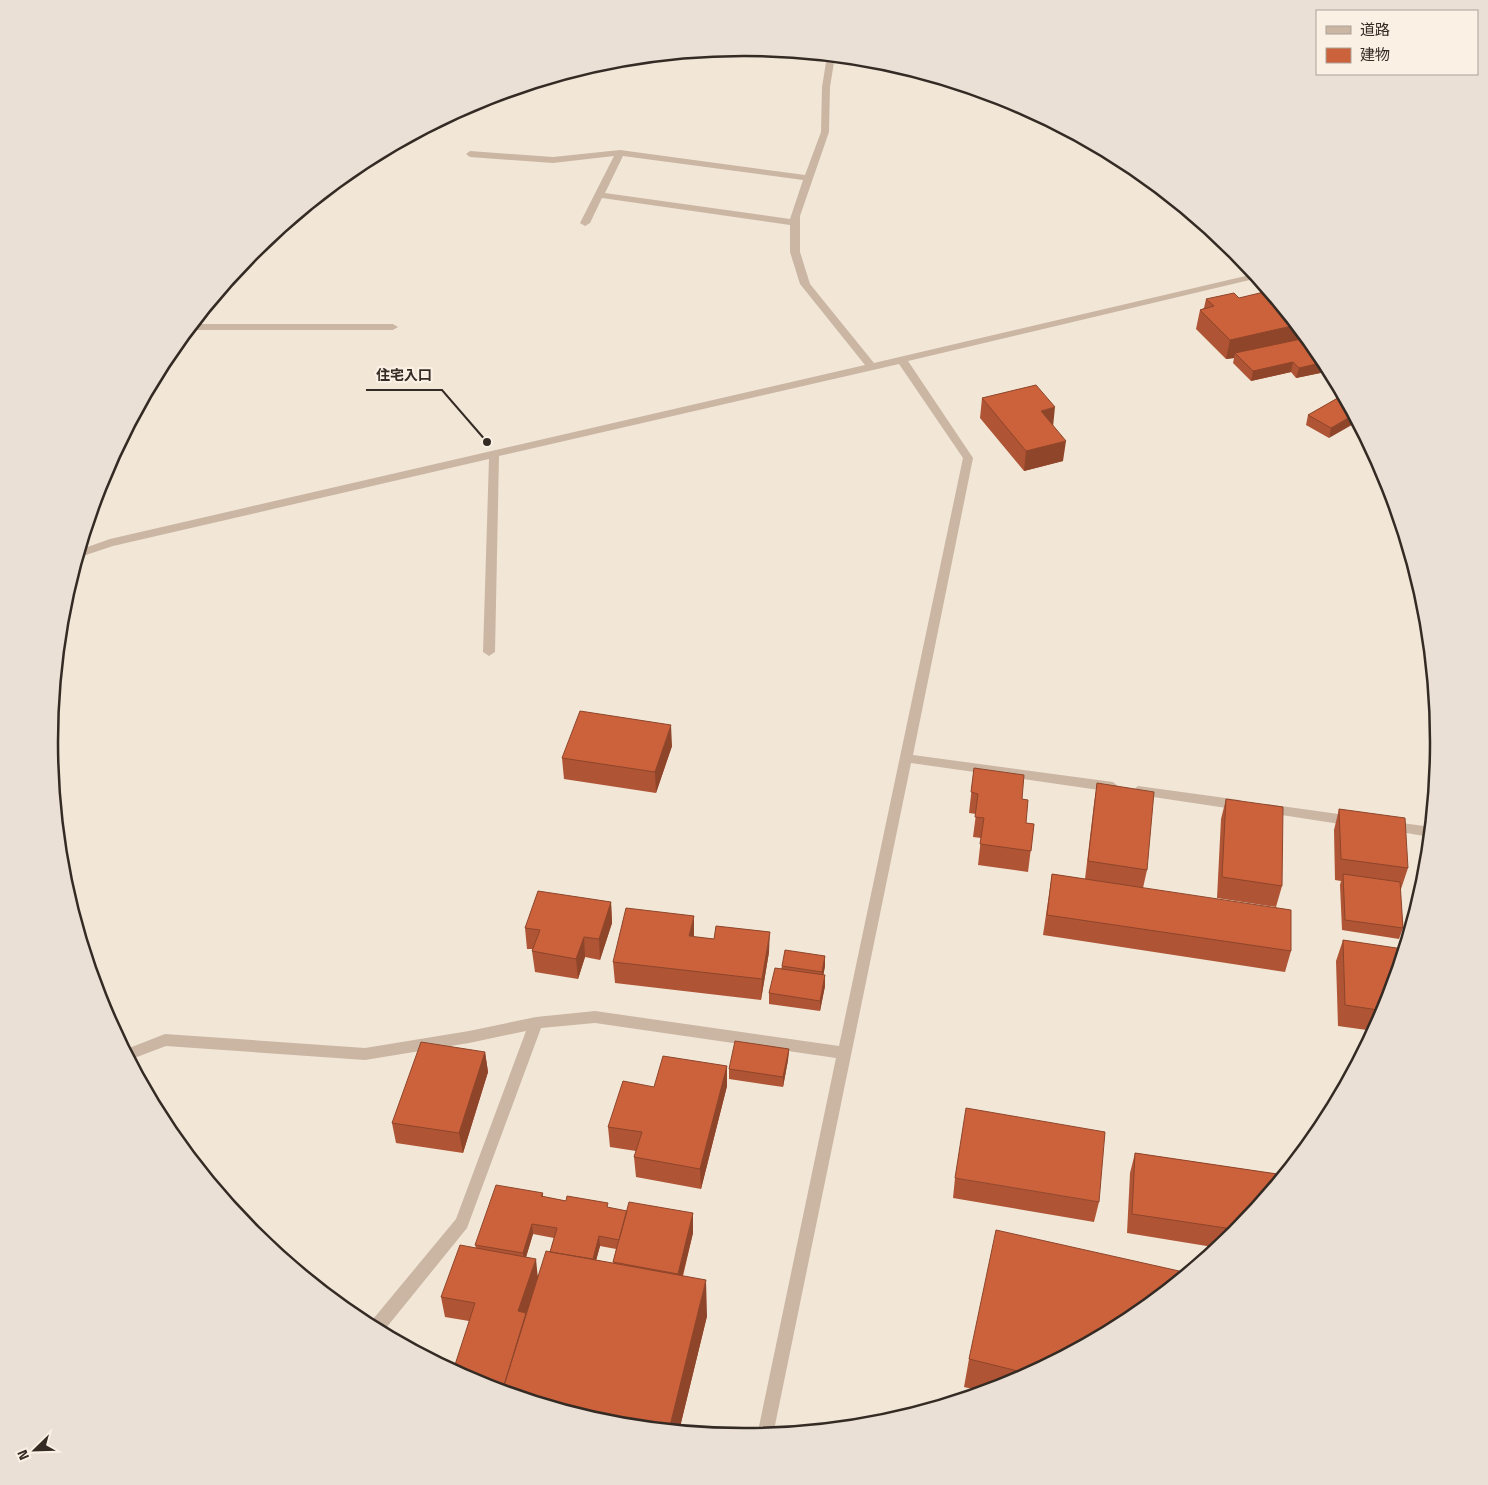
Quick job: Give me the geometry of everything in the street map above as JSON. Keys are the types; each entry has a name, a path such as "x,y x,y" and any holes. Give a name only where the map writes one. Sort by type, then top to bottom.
{"street":[{"path":"830,62 826,87 825,132 795,216 795,252 805,284 872,368"},
{"path":"470,154 553,160 620,153 809,178"},
{"path":"585,223 620,153"},
{"path":"599,195 796,223"},
{"path":"85,552 110,543 872,368 1249,278"},
{"path":"198,327 393,327"},
{"path":"766,1428 968,458 902,360"},
{"path":"489,652 494,454"},
{"path":"906,758 1424,831"},
{"path":"133,1053 165,1040 365,1054 536,1023 595,1017 845,1053"},
{"path":"379,1323 462,1223 536,1023"}],"building":[{"path":"1262,292 1289,327 1230,340 1200,310 1214,306 1206,299 1234,293 1239,298"},
{"path":"1299,340 1317,364 1299,368 1293,362 1253,371 1235,353"},
{"path":"1036,385 1055,407 1041,411 1066,441 1026,451 982,398"},
{"path":"1337,398 1348,418 1331,428 1308,415"},
{"path":"580,711 671,725 655,772 562,758"},
{"path":"974,768 1024,775 1022,799 1028,800 1026,823 1034,824 1031,851 980,844 984,818 975,817 978,794 971,792"},
{"path":"1097,783 1154,792 1147,870 1088,861"},
{"path":"1226,799 1283,807 1282,886 1222,877"},
{"path":"1339,809 1405,818 1408,868 1341,859"},
{"path":"1052,874 1291,910 1291,951 1047,915"},
{"path":"1343,874 1400,882 1403,928 1345,920"},
{"path":"538,891 611,902 599,939 584,937 576,959 532,951 540,930 525,928"},
{"path":"626,908 694,916 689,936 714,939 716,926 770,932 762,979 613,962"},
{"path":"1343,940 1398,948 1376,1010 1345,1005"},
{"path":"785,950 825,956 822,972 782,966"},
{"path":"775,968 825,975 820,1001 769,993"},
{"path":"735,1041 789,1049 783,1077 729,1069"},
{"path":"421,1042 485,1052 459,1133 392,1123"},
{"path":"663,1056 727,1066 700,1169 634,1157 642,1132 608,1127 623,1081 654,1087"},
{"path":"966,1108 1105,1132 1099,1202 955,1178"},
{"path":"1135,1153 1277,1174 1229,1228 1132,1214"},
{"path":"496,1185 543,1193 541,1196 566,1201 567,1196 608,1203 607,1207 627,1211 619,1240 599,1236 593,1259 550,1252 557,1228 532,1224 523,1253 475,1245"},
{"path":"629,1202 693,1213 678,1274 613,1262"},
{"path":"996,1230 1180,1271 1162,1287 1087,1337 1019,1371 969,1359"},
{"path":"460,1245 536,1259 518,1311 526,1313 504,1385 455,1365 475,1303 441,1297"},
{"path":"546,1251 706,1280 670,1424 610,1416 566,1405 504,1385"}],"place":[{"name":"住宅入口","path":"487,442"}]}
